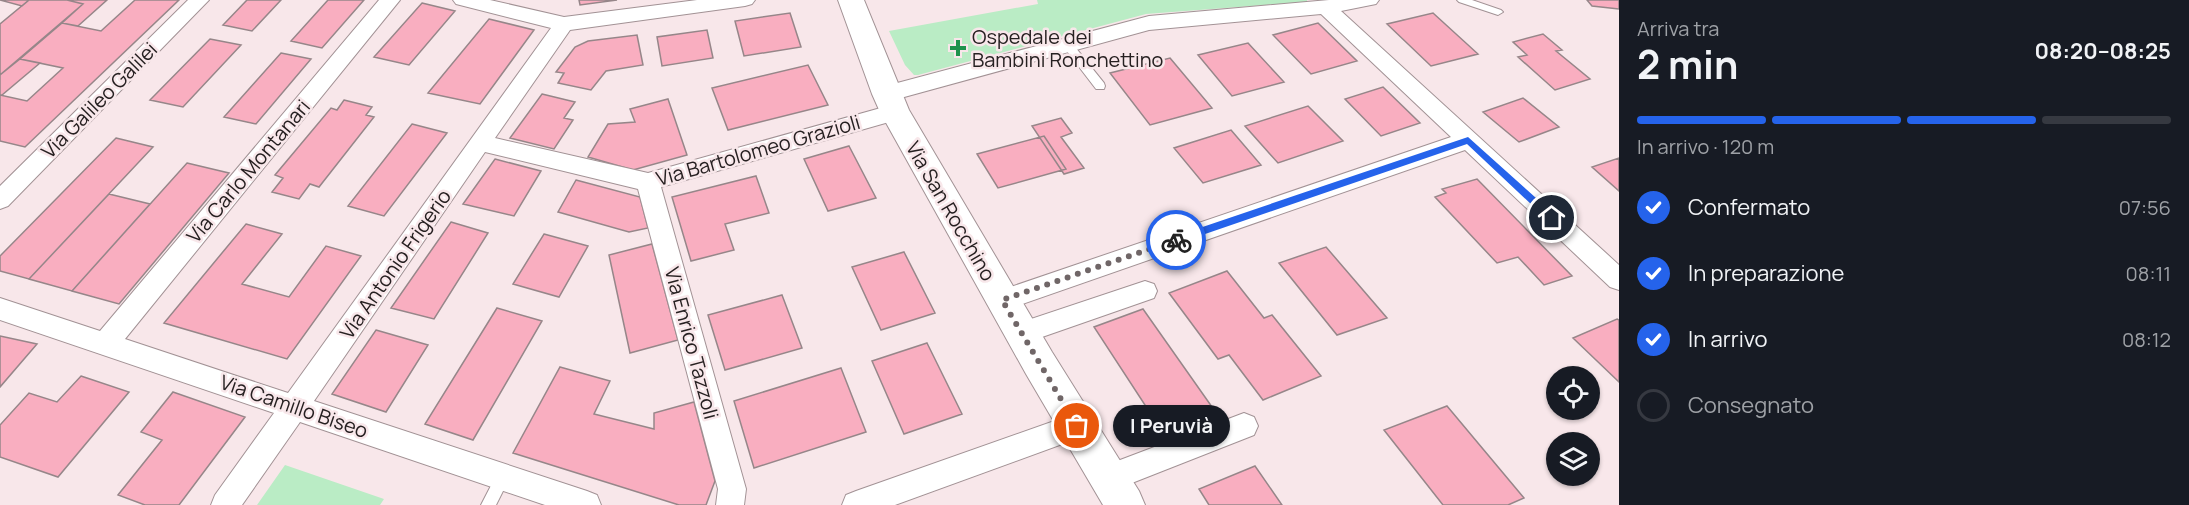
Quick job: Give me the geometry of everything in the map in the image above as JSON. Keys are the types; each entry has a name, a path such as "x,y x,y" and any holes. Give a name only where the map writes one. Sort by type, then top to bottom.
{"street":[{"name":"Via Galileo Galilei","path":"0,200 199,0"},
{"name":"Via Carlo Montanari","path":"106,342 390,0"},
{"path":"463,0 564,24 672,5 745,0"},
{"name":"Via San Rocchino","path":"851,0 890,103 1002,300 1117,492"},
{"name":"Via Bartolomeo Grazioli","path":"480,143 648,182 1067,44 1149,23 1369,0"},
{"path":"1322,4 1619,280"},
{"name":"Via Antonio Frigerio","path":"225,505 564,24"},
{"path":"1002,300 1468,140"},
{"name":"Via Enrico Tazzoli","path":"648,182 732,489 730,505"},
{"path":"1022,333 1145,291"},
{"name":"Via Camillo Biseo","path":"0,309 106,342 587,505"},
{"path":"856,505 1077,426"},
{"path":"1117,492 1244,426"}],"lane":[{"path":"1462,0 1498,12"},
{"path":"1067,44 1100,86"},
{"path":"488,505 503,477"}],"green space":[{"name":"Ospedale dei Bambini Ronchettino","path":"1037,0 1307,0 1307,2 1146,14 918,75 914,75 905,65 889,31 1038,4"},
{"path":"285,465 384,499 380,505 257,505"}],"building":[{"path":"0,0 29,0 22,6"},
{"path":"29,0 67,0 83,4 0,75 0,24"},
{"path":"67,0 107,0 78,26 62,23 83,4"},
{"path":"135,0 179,0 25,147 0,141 0,95 27,101 63,68 20,59 62,23 101,31"},
{"path":"247,0 281,0 252,31 223,25"},
{"path":"328,0 364,0 322,48 291,41"},
{"path":"579,0 617,0 580,5"},
{"path":"1587,0 1619,0 1619,9 1592,6"},
{"path":"422,3 455,11 409,65 374,57"},
{"path":"790,13 801,47 744,56 735,21"},
{"path":"1433,13 1478,54 1431,66 1387,24"},
{"path":"489,19 534,30 480,104 428,93"},
{"path":"1318,23 1357,61 1311,74 1273,35"},
{"path":"707,30 713,58 662,66 657,37"},
{"path":"1543,34 1562,50 1556,51 1590,79 1555,90 1518,57 1527,55 1513,42"},
{"path":"637,35 643,65 606,71 591,90 558,83 564,73 556,72 575,47 588,41"},
{"path":"210,39 241,45 183,107 150,100"},
{"path":"1248,43 1284,82 1232,96 1198,55"},
{"path":"281,53 311,59 256,124 224,117"},
{"path":"1170,58 1212,108 1150,125 1110,73"},
{"path":"20,59 40,63 0,95 0,75"},
{"path":"808,65 828,105 728,130 712,88"},
{"path":"1383,87 1420,123 1381,136 1345,99"},
{"path":"542,94 575,102 564,118 573,120 554,149 510,138"},
{"path":"1523,98 1559,127 1519,142 1483,112"},
{"path":"668,99 687,155 633,170 588,157 608,124 635,122 630,109"},
{"path":"344,100 372,107 366,115 374,117 319,187 310,184 299,199 272,192 283,178 275,175 331,108 337,110"},
{"path":"1308,106 1343,141 1278,163 1245,126"},
{"path":"1061,118 1072,133 1061,137 1084,168 1064,174 1032,126"},
{"path":"412,124 447,133 384,216 348,206"},
{"path":"1231,130 1261,165 1203,183 1174,148"},
{"path":"1044,136 1066,169 998,188 977,154"},
{"path":"116,138 153,147 29,279 0,271 0,256"},
{"path":"849,146 876,198 828,211 804,159"},
{"path":"1619,158 1619,191 1592,167"},
{"path":"495,159 541,171 514,216 463,204"},
{"path":"187,163 229,173 119,304 72,291"},
{"path":"756,176 769,213 725,224 734,250 691,261 672,197"},
{"path":"1477,179 1572,276 1544,285 1518,257 1497,263 1435,197 1446,193 1442,189"},
{"path":"576,180 640,197 648,228 629,232 558,212"},
{"path":"109,194 150,204 72,291 29,279"},
{"path":"451,222 488,233 434,319 391,308"},
{"path":"246,224 282,234 242,284 289,297 326,246 361,256 287,359 164,323"},
{"path":"544,234 588,246 559,297 513,284"},
{"path":"652,244 678,340 630,353 609,255"},
{"path":"1326,247 1387,318 1337,335 1279,263"},
{"path":"904,252 935,313 881,330 852,267"},
{"path":"1227,271 1264,318 1272,315 1321,376 1263,400 1229,355 1218,359 1169,293"},
{"path":"782,295 802,348 725,370 708,315"},
{"path":"497,308 542,321 473,440 425,424"},
{"path":"1143,309 1212,407 1160,428 1094,327"},
{"path":"1619,320 1619,382 1573,338"},
{"path":"376,330 428,345 386,412 332,394"},
{"path":"0,336 37,344 0,387"},
{"path":"927,343 962,414 904,434 872,361"},
{"path":"560,367 610,381 594,414 654,429 654,413 694,402 715,481 706,505 679,505 513,453"},
{"path":"841,368 866,432 754,468 734,401"},
{"path":"81,376 129,392 58,477 0,457 0,425 29,393 57,402"},
{"path":"173,392 245,417 179,505 145,505 118,495 162,440 141,432"},
{"path":"1447,406 1524,498 1508,505 1443,505 1384,430"},
{"path":"1255,466 1282,505 1209,505 1199,489"}],"way so far":[{"path":"1077,426 1002,300 1176,240"}],"place":[{"name":"Ospedale dei Bambini Ronchettino","path":"958,48"},
{"name":"I Peruvià","path":"1077,426"}],"route":[{"path":"1176,240 1468,140 1552,218"}]}
